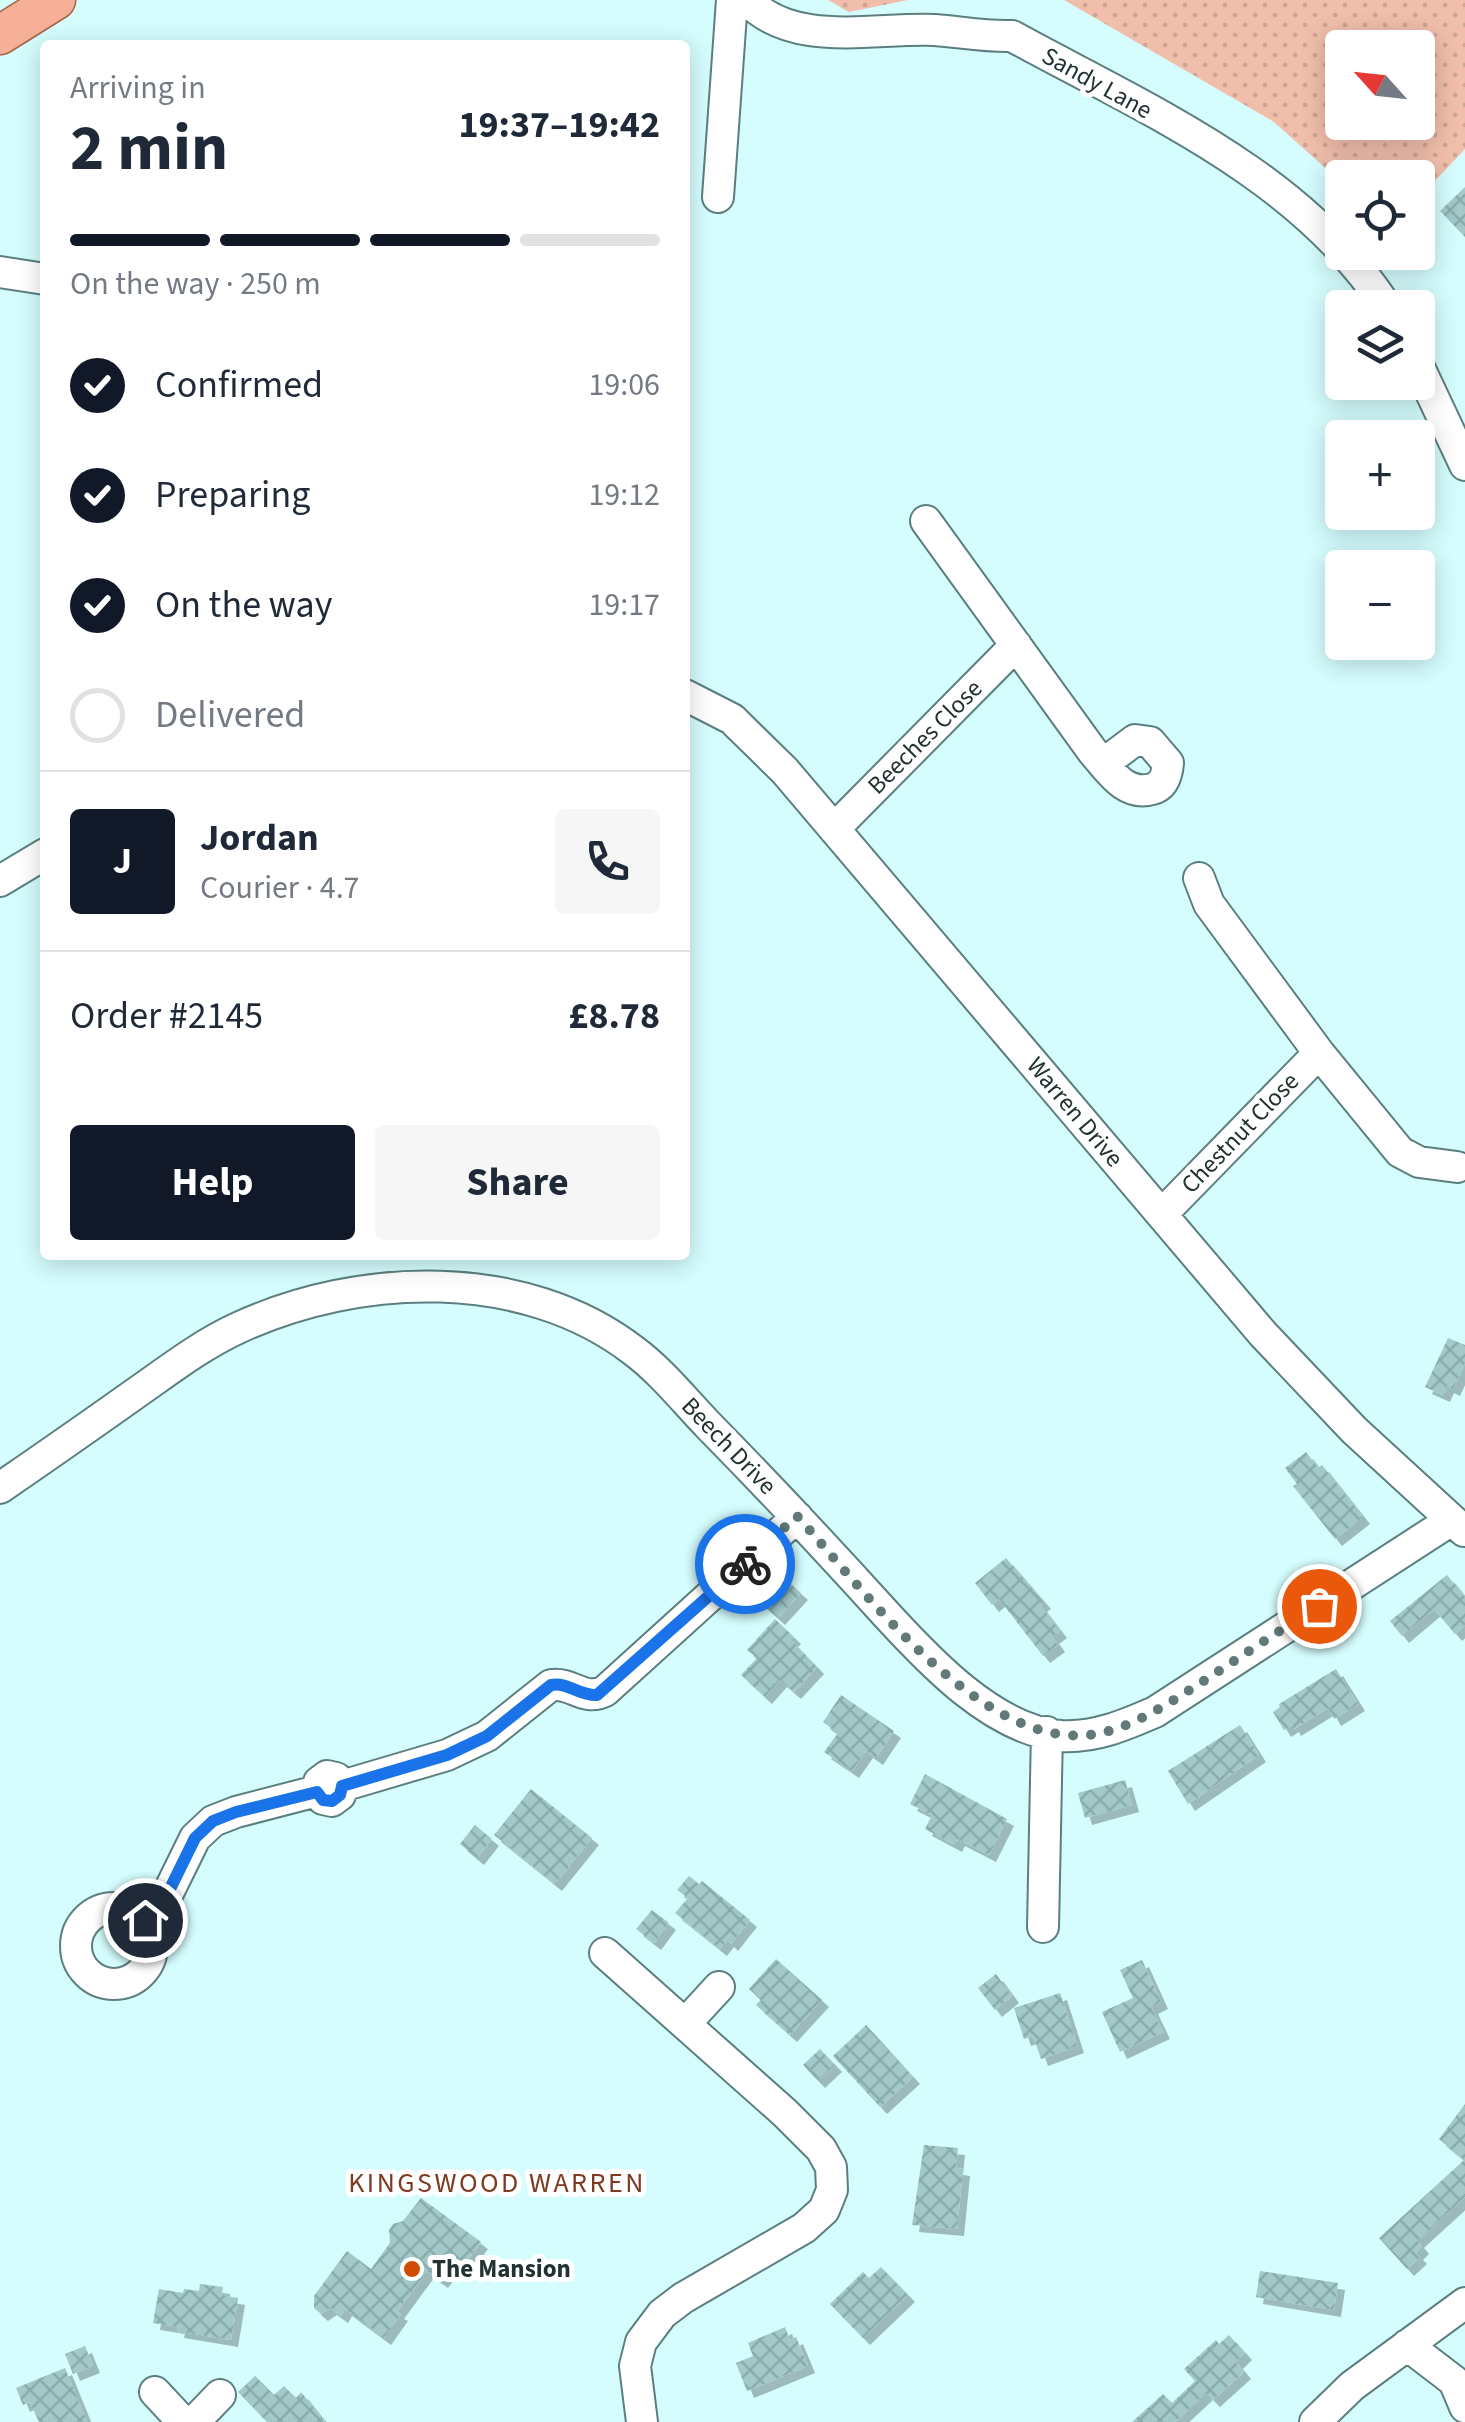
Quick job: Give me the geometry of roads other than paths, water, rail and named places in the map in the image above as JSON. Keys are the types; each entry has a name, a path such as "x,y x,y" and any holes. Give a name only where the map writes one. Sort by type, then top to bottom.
{"main road":[{"path":"0,35 56,0"}],"street":[{"path":"718,197 732,0"},
{"name":"Sandy Lane","path":"747,0 767,16 812,30 935,30 984,37 1012,36 1191,134 1254,174 1311,220 1375,290"},
{"path":"0,272 40,279"},
{"path":"1434,400 1465,466"},
{"path":"926,520 1098,758"},
{"name":"Beeches Close","path":"834,829 1016,646"},
{"name":"Warren Drive","path":"690,699 732,720 785,772 1276,1348 1354,1430 1458,1526"},
{"path":"0,881 40,857"},
{"name":"Chestnut Close","path":"1199,878 1209,904 1319,1053 1400,1152 1419,1162 1457,1167"},
{"name":"Chestnut Close","path":"1162,1214 1319,1053"},
{"name":"Beech Drive","path":"0,1488 197,1351 239,1328 319,1300 392,1287 486,1290 526,1300 602,1330 636,1352 797,1516 942,1673 1017,1724 1060,1736 1107,1732 1155,1712 1458,1526"},
{"path":"145,1920 166,1897 195,1838 213,1821 447,1755 487,1736 551,1685 560,1684 589,1696 604,1691 797,1516"},
{"path":"1043,1926 1047,1732"},
{"path":"605,1953 821,2149 832,2167 832,2190 824,2210 804,2228 683,2298 662,2314 641,2342 634,2366 642,2422"},
{"path":"685,2024 719,1986"},
{"path":"1314,2422 1352,2386 1465,2303"},
{"path":"1407,2344 1454,2381 1465,2407"},
{"path":"155,2392 183,2422"},
{"path":"194,2422 220,2396"}],"place":[{"name":"The Mansion","path":"412,2269"}],"district":[{"name":"KINGSWOOD WARREN","path":"497,2183"}]}
